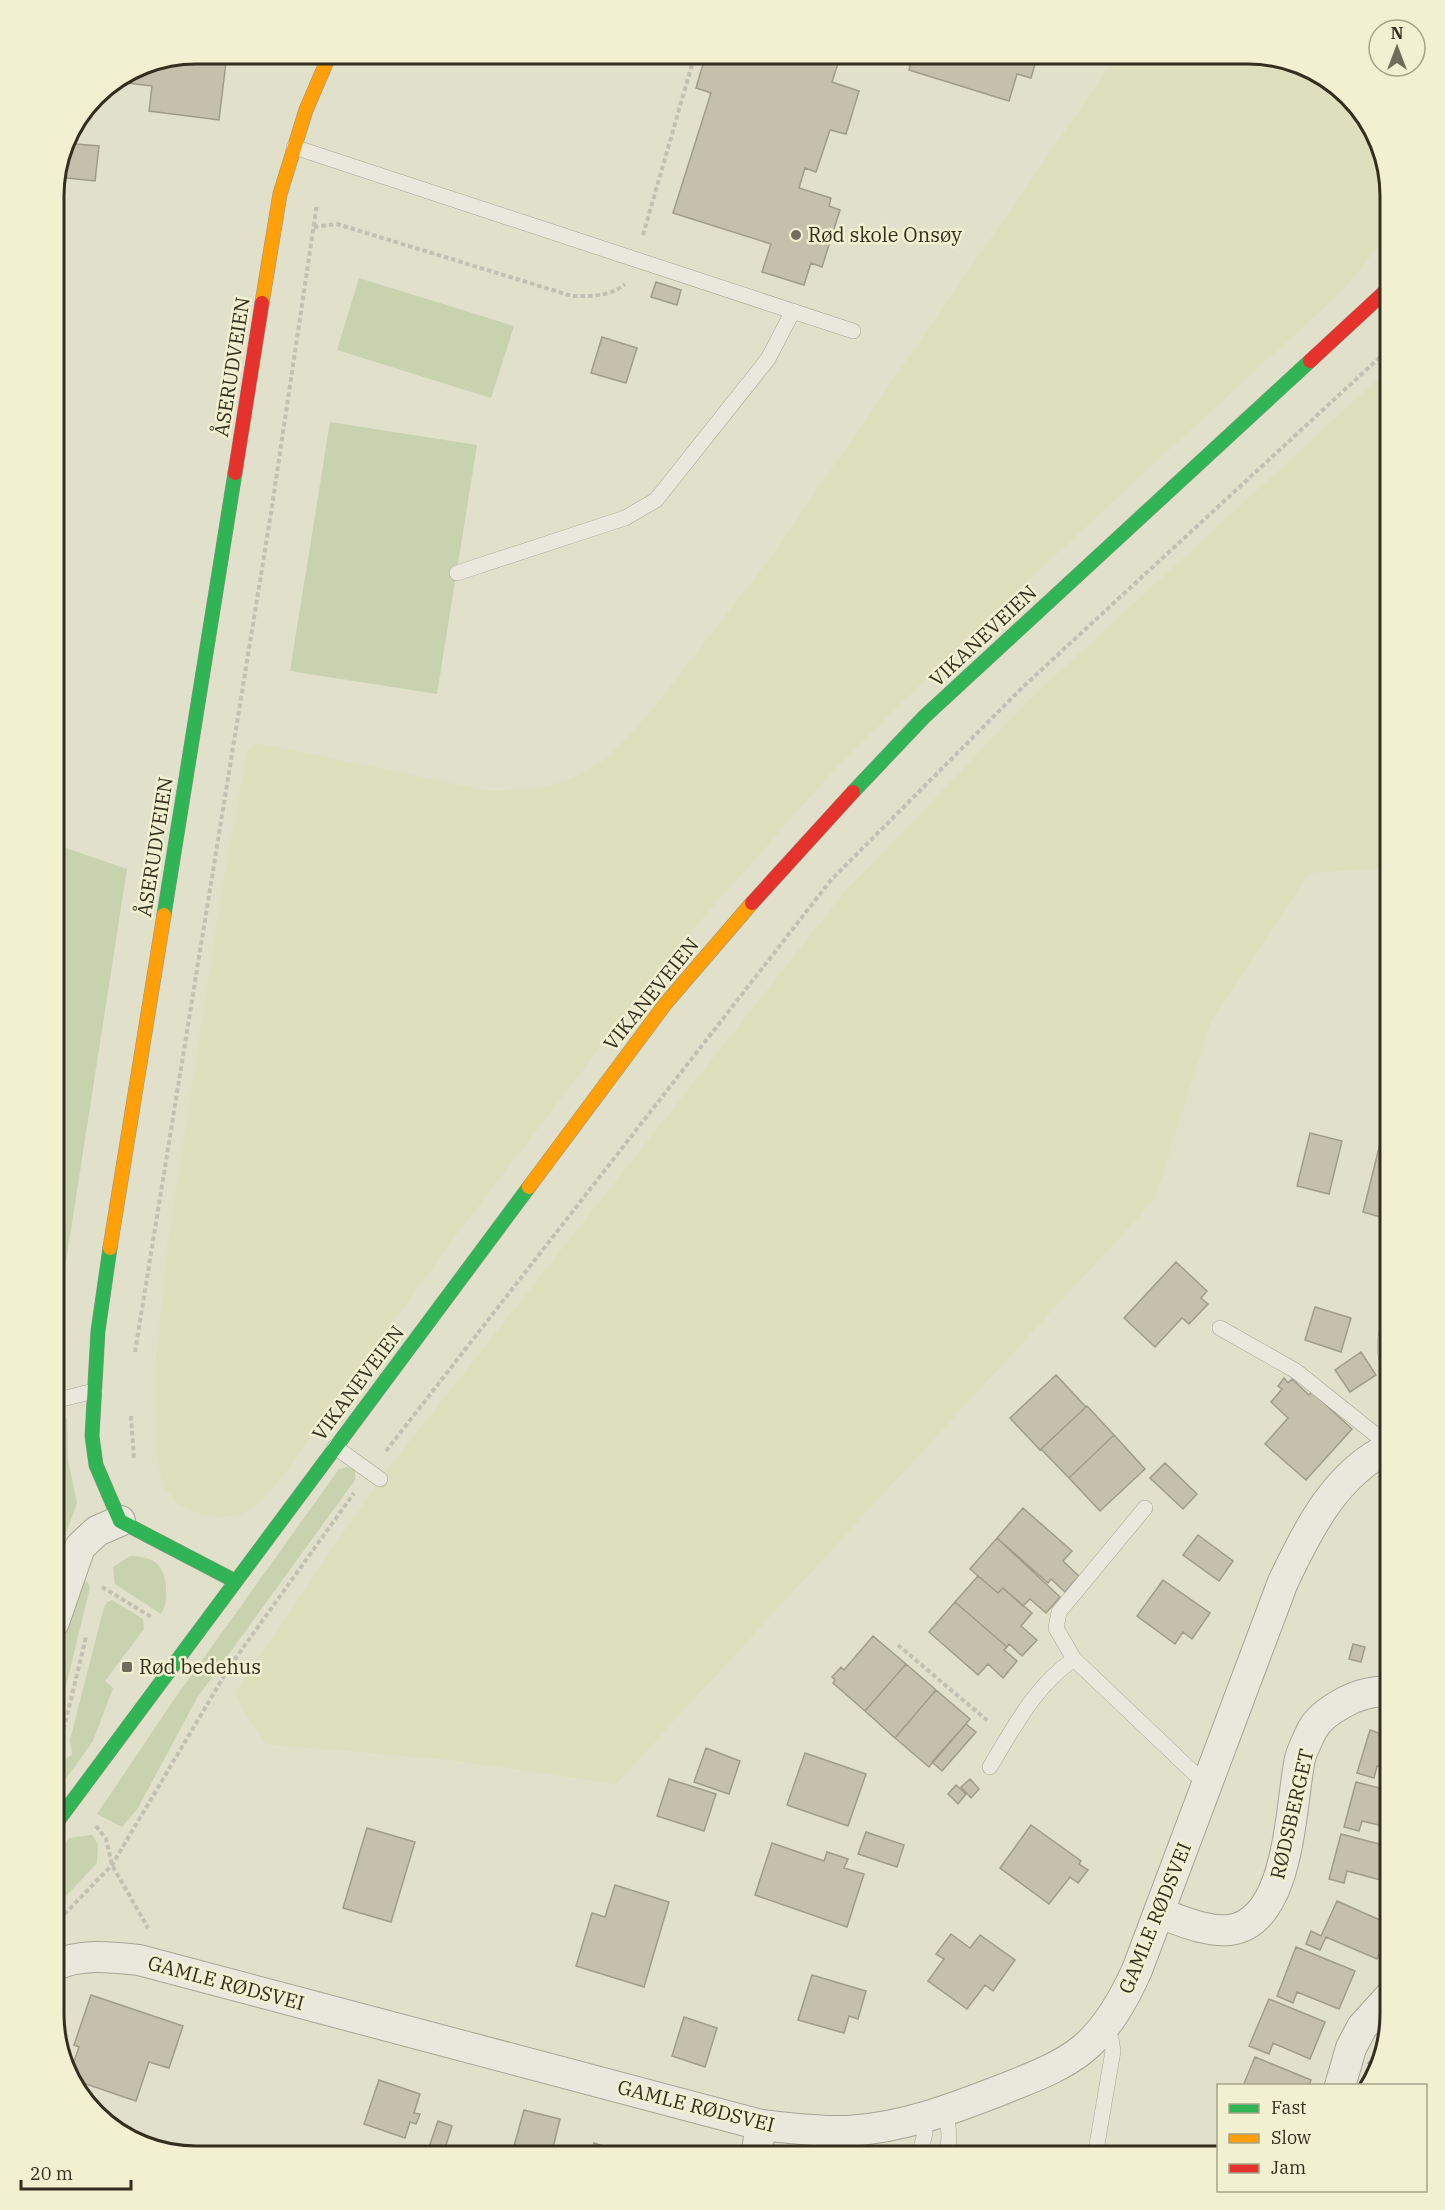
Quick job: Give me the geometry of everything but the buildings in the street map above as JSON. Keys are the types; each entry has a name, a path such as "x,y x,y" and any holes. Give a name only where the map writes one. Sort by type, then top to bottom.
{"main road":[{"name":"ÅSERUDVEIEN","path":"120,1521 96,1465 92,1436 98,1331 276,223 294,147 324,64"},
{"name":"VIKANEVEIEN","path":"64,1812 666,1003 796,851 924,717 1380,296"},
{"path":"120,1521 235,1581"}],"street":[{"name":"GAMLE RØDSVEI","path":"64,1961 113,1958 169,1966 761,2125 812,2131 849,2131 935,2115 1047,2071 1083,2049 1122,2003 1159,1913 1282,1582 1305,1535 1327,1502 1352,1474 1380,1452"},
{"path":"64,1592 80,1547 97,1531 120,1521"},
{"name":"RØDSBERGET","path":"1159,1913 1205,1929 1231,1930 1250,1922 1266,1906 1276,1886 1284,1858 1300,1757 1314,1727 1333,1708 1352,1698 1380,1691"},
{"path":"1340,2084 1351,2048 1362,2026 1380,2007"},
{"path":"758,2146 761,2125"}],"lane":[{"path":"294,147 853,331"},
{"path":"457,573 625,518 656,500 768,359 793,311"},
{"path":"1220,1328 1296,1371 1380,1438"},
{"path":"64,1398 94,1391"},
{"path":"335,1447 375,1475"},
{"path":"1144,1508 1059,1612 1056,1629 1074,1659 1195,1774 1208,1780"},
{"path":"990,1767 1040,1689 1053,1674 1074,1659"},
{"path":"1097,2146 1113,2051 1111,2039 1104,2027"},
{"path":"922,2146 925,2133 935,2115 950,2134 949,2146"}],"path":[{"path":"134,1355 271,513 322,158"},
{"path":"64,1915 112,1865 230,1666 831,880 1025,685 1380,357"},
{"path":"131,1407 134,1463"},
{"path":"98,1598 102,1577"},
{"path":"101,1587 153,1618"},
{"path":"64,1727 88,1630"},
{"path":"898,1645 1008,1738"},
{"path":"94,1824 106,1839 112,1865 169,1966"}],"green space":[{"path":"1111,65 1275,67 1291,71 1322,87 1336,97 1353,116 1363,130 1376,162 1380,196 1380,244 1342,291 960,645 833,771 678,946 454,1238 277,1484 258,1504 241,1514 220,1517 198,1513 178,1504 163,1486 156,1457 154,1378 167,1247 224,875 247,751 257,743 489,791 535,789 569,780 606,759 648,715 768,561"},
{"path":"359,278 514,326 491,398 337,350"},
{"path":"1380,377 1380,869 1309,873 1211,1021 1155,1199 616,1784 451,1760 266,1744 242,1709 235,1692 380,1479 843,894 1031,698"},
{"path":"330,422 477,445 437,694 290,671"},
{"path":"65,848 127,869 64,1272"},
{"path":"67,1418 68,1460 77,1503 64,1538 64,1419"},
{"path":"348,1467 355,1470 355,1480 197,1698 138,1808 122,1827 97,1814 173,1701 339,1469"},
{"path":"130,1556 152,1560 161,1569 164,1575 166,1597 161,1614 115,1584 113,1567"},
{"path":"87,1581 90,1587 64,1694 64,1625 77,1589"},
{"path":"112,1600 143,1619 144,1629 105,1681 113,1688 93,1741 64,1781 64,1760 72,1755 70,1740 107,1602"},
{"path":"92,1835 98,1844 97,1863 64,1898 64,1845 69,1838"}],"traffic: fast":[{"path":"853,792 924,717 1310,361"},
{"path":"164,915 235,473"},
{"path":"64,1812 529,1187"},
{"path":"110,1248 98,1331 92,1436 96,1465 120,1521 235,1581"}],"traffic: slow":[{"path":"262,303 280,194 306,110 326,64"},
{"path":"529,1187 666,1003 752,903"},
{"path":"110,1248 164,915"}],"traffic: jam":[{"path":"1310,361 1380,296"},
{"path":"235,473 262,303"},
{"path":"752,903 853,792"}],"place":[{"name":"Rød skole Onsøy","path":"796,235"},
{"name":"Rød bedehus","path":"127,1667"}]}
